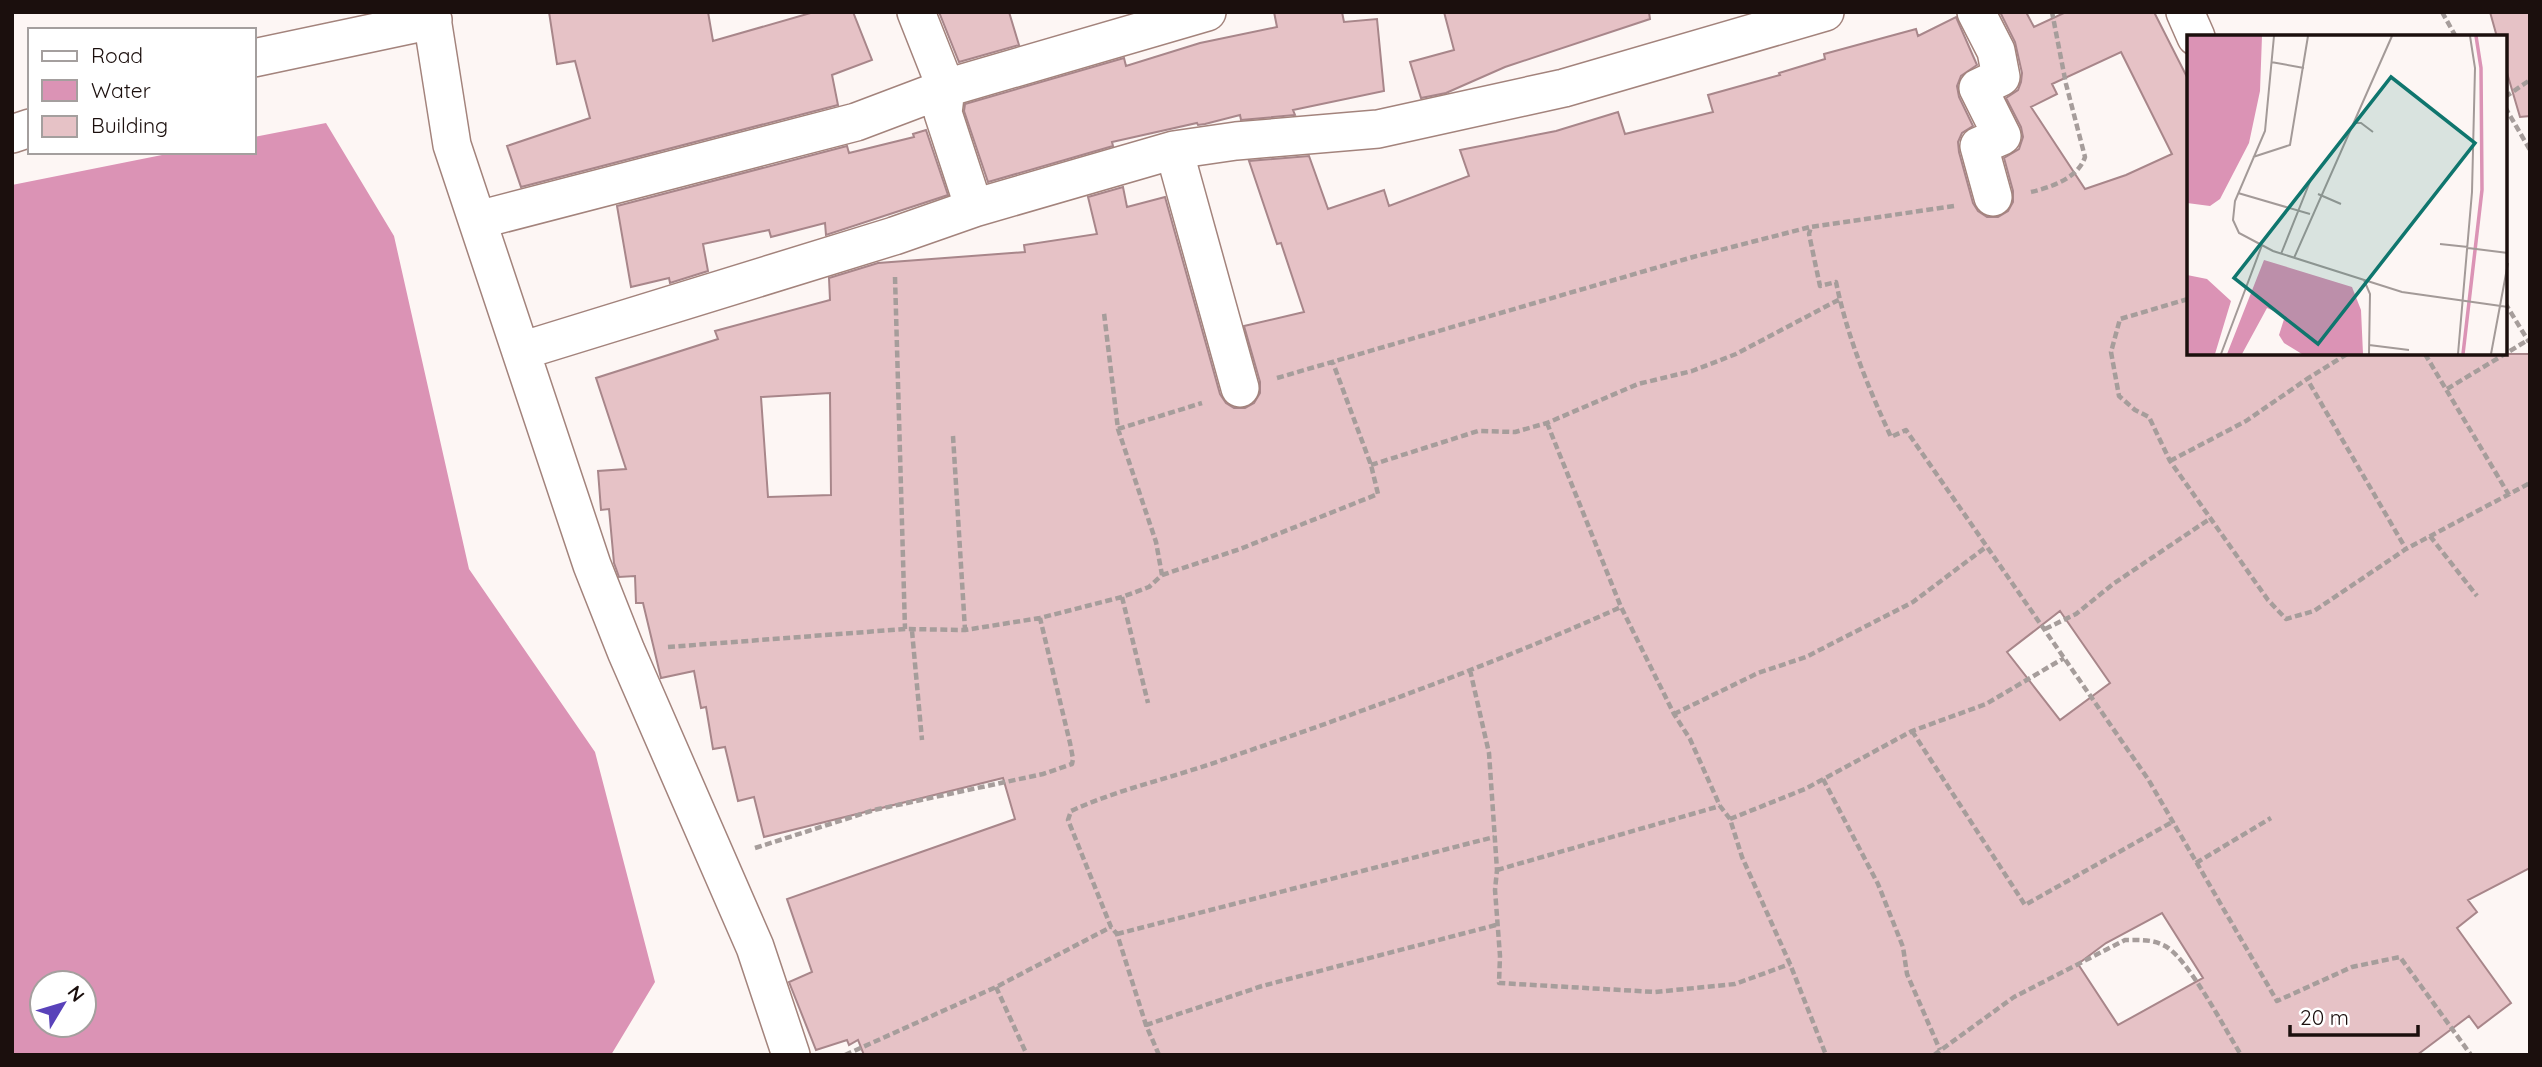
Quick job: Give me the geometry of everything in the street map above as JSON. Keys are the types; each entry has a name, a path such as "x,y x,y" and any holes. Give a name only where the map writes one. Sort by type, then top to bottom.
{"street":[{"path":"916,12 946,88 943,113 974,208"},
{"path":"478,220 856,122 946,88 1207,12"},
{"path":"521,351 894,236 974,208 1174,150 1236,141 1378,129 1564,88 1825,12"},
{"path":"1976,12 1996,51 2001,76 1978,88 2002,136 1979,146 1993,197"},
{"path":"2185,12 2195,35"},
{"path":"256,58 432,16 452,145 593,565 626,651 755,947 783,1047"},
{"path":"1174,150 1240,388"}],"path":[{"path":"1118,429 1227,395 1240,388 1693,257 1811,227 2035,191 2072,176 2082,167 2085,158 2066,84 2053,12"},
{"path":"2442,12 2455,35"},
{"path":"2507,96 2530,80"},
{"path":"2507,112 2530,150"},
{"path":"1811,227 1808,234 1820,286 1836,282 1871,395 1891,437 1906,430 2148,779 2277,1002 2352,967 2400,957 2471,1055"},
{"path":"894,236 905,629"},
{"path":"1371,465 1478,431 1515,432 1547,423 1638,384 1692,371 1736,354 1840,299"},
{"path":"2187,300 2120,319 2110,352 2119,396 2149,417 2171,461 2268,600 2286,619 2314,611 2406,549 2530,483"},
{"path":"2507,306 2529,341 2507,354"},
{"path":"1104,313 1118,429 1156,542 1162,575"},
{"path":"2171,461 2246,421 2345,355"},
{"path":"2426,355 2509,495"},
{"path":"2447,389 2505,355"},
{"path":"626,651 905,629 965,630 1040,618 1122,597 1149,587 1162,575 1240,549 1378,494 1371,465 1333,363"},
{"path":"2307,379 2406,549"},
{"path":"1547,423 1621,607 1674,714 1690,739 1720,806 1730,819 1742,857 1790,964 1826,1055"},
{"path":"953,436 965,630"},
{"path":"2045,629 2077,614 2113,584 2211,518"},
{"path":"2430,536 2477,596"},
{"path":"1674,714 1758,673 1806,657 1913,602 1986,547"},
{"path":"1122,597 1148,703"},
{"path":"1159,1055 1146,1025 1117,934 1111,927 1068,820 1071,811 1254,749 1469,670 1570,631 1621,607"},
{"path":"715,858 874,810 1043,774 1072,764 1072,751 1040,618"},
{"path":"912,631 922,740"},
{"path":"1730,819 1805,789 1912,731 1986,704 2064,658"},
{"path":"1469,670 1489,753 1497,870 1495,890 1500,956 1499,983 1655,992 1735,984 1790,964"},
{"path":"1912,731 2025,905 2174,821"},
{"path":"1823,779 1878,884 1903,947 1907,974 1941,1050"},
{"path":"1497,870 1720,806"},
{"path":"2196,863 2271,818"},
{"path":"1117,934 1494,837"},
{"path":"1146,1025 1262,986 1496,925"},
{"path":"845,1055 996,987 1111,927"},
{"path":"1934,1055 2014,997 2125,940 2144,939 2165,945 2183,963 2241,1055"},
{"path":"996,987 1027,1055"}],"water":[{"path":"326,123 394,236 469,569 595,752 655,982 611,1055 12,1055 12,185 167,154 256,154 256,137"}],"building":[{"path":"549,12 708,12 713,41 814,12 853,12 872,60 832,75 838,105 521,187 507,146 590,118 575,61 557,64"},
{"path":"939,12 1009,12 1019,45 959,62"},
{"path":"1274,12 1342,12 1344,22 1377,19 1384,91 1293,110 1295,115 1241,120 1240,115 1112,142 1113,146 988,182 964,111 965,104 1124,58 1126,66 1200,43 1277,27"},
{"path":"1444,12 1649,12 1650,19 1505,67 1446,93 1421,98 1410,62 1454,50"},
{"path":"2000,12 2026,12 2034,27 2066,12 2154,12 2187,77 2187,355 2530,354 2530,868 2468,900 2477,912 2457,928 2511,1003 2478,1028 2469,1016 2417,1055 864,1055 858,1040 849,1045 847,1040 816,1050 789,982 812,972 787,899 1015,819 1003,778 764,837 754,797 738,801 725,747 713,749 706,707 701,708 694,671 661,678 643,603 636,603 635,576 619,577 614,563 609,509 601,510 598,471 626,469 596,378 718,339 715,331 830,300 829,278 878,263 1025,252 1024,245 1097,234 1088,197 1123,187 1127,207 1165,197 1220,394 1226,403 1234,408 1245,408 1254,403 1260,393 1260,382 1244,326 1304,312 1249,161 1309,156 1328,209 1384,190 1389,206 1469,176 1460,150 1556,131 1618,112 1625,134 1713,112 1708,95 1780,75 1779,73 1825,59 1824,54 1916,29 1918,36 1956,17 1977,65 1961,76 1957,86 1959,97 1973,126 1962,133 1958,142 1959,152 1973,203 1978,211 1987,217 1998,217 2008,211 2013,202 2013,191 2004,158 2019,149 2023,137 2021,127 2006,98 2018,90 2022,73 2015,42","holes":["2121,52 2172,154 2126,175 2085,189 2031,107 2057,94 2052,84","830,393 831,495 768,497 761,397","2060,611 2110,683 2060,720 2007,652","2162,913 2203,978 2118,1025 2078,964 2106,943"]},
{"path":"2490,12 2530,12 2530,116 2520,117 2507,73 2507,35 2496,35"},
{"path":"926,130 948,195 826,235 825,223 771,237 769,230 703,244 708,271 670,283 669,278 631,287 617,206 847,146 849,153 914,137 913,134"}]}
